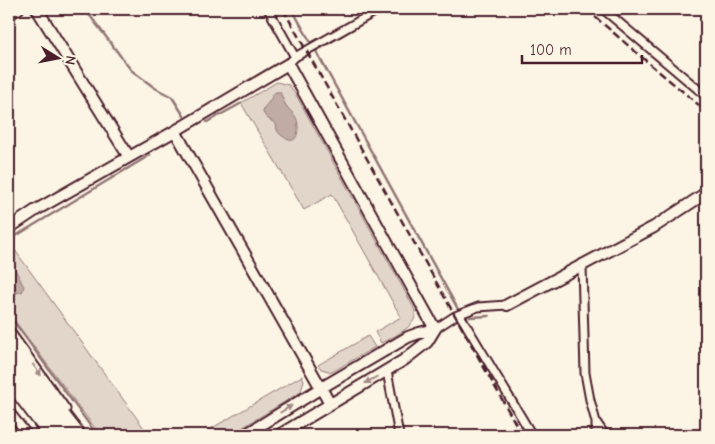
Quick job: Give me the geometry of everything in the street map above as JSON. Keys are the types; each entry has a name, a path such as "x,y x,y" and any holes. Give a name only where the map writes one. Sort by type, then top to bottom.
{"highway":[{"path":"9,345 78,435"},
{"path":"9,362 14,386 40,435"},
{"path":"14,386 50,435"},
{"path":"14,386 64,435"}],"street":[{"path":"9,14 18,9"},
{"path":"37,9 128,157"},
{"path":"268,9 292,60 435,329"},
{"path":"9,228 36,210 175,131 380,9"},
{"path":"603,9 706,96"},
{"path":"175,131 330,404"},
{"path":"245,435 408,337 435,329 478,307 507,305 654,227 706,193"},
{"path":"582,265 585,373 596,422 596,435"},
{"path":"460,315 532,435"},
{"path":"279,435 387,371 420,348 435,329"},
{"path":"9,330 70,415 78,435"},
{"path":"387,371 399,435"},
{"path":"10,415 28,435"},
{"path":"596,422 605,435"}],"shaded area":[{"path":"277,82 289,85 296,95 414,308 415,317 412,324 381,343 375,332 401,317 332,194 304,210 241,103"},
{"path":"276,92 280,92 285,104 295,115 298,132 295,139 288,140 280,134 277,131 276,124 263,113"},
{"path":"9,242 149,435 100,435 9,313"},
{"path":"9,263 14,267 24,287 22,292 13,295 9,288"},
{"path":"368,336 375,347 332,372 321,369 318,365"},
{"path":"302,376 304,380 301,392 230,435 200,435"},
{"path":"158,430 163,435 149,435"}],"waterway":[{"path":"85,9 131,70 155,88 172,97 184,116"},
{"path":"292,9 311,43"},
{"path":"316,51 375,16"},
{"path":"316,51 459,311"},
{"path":"207,122 240,104"},
{"path":"9,240 150,155"},
{"path":"9,315 97,435"},
{"path":"470,317 489,316"},
{"path":"9,423 18,435"}],"railway":[{"path":"283,9 522,435"},
{"path":"586,9 706,111"}]}
